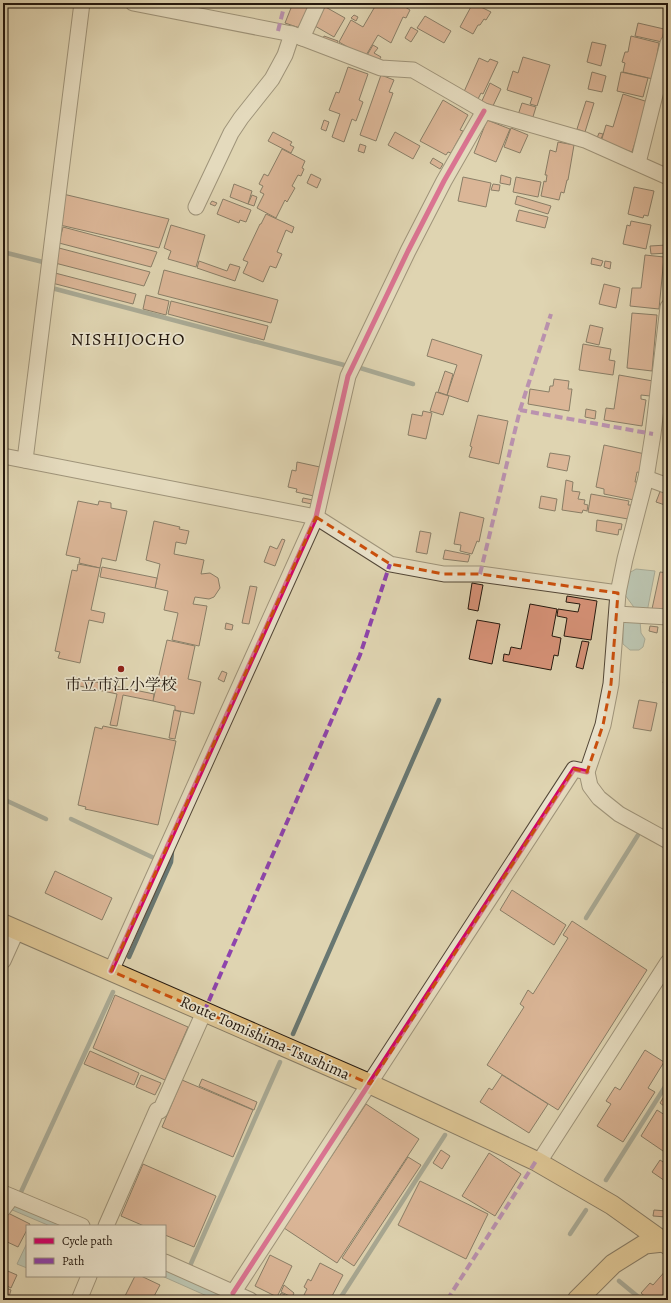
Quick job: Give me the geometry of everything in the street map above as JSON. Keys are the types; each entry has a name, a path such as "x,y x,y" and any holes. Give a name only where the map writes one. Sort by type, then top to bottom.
{"main road":[{"name":"Route Tomishima-Tsushima","path":"10,927 370,1084 539,1162 612,1205 666,1241"},
{"path":"577,1300 612,1264 645,1244 666,1241"}],"street":[{"path":"25,460 82,3"},
{"path":"133,3 297,36 381,68 413,70 484,111 585,140 668,177"},
{"path":"196,207 231,133 272,79 285,55 318,3"},
{"path":"638,163 668,43"},
{"path":"111,971 316,517 348,376 408,251 484,111"},
{"path":"668,307 653,434 646,478 624,560 618,593 611,684 603,725 587,772 590,786 599,798 619,814 668,841"},
{"path":"3,456 316,517 390,564 444,574 480,574 618,593"},
{"path":"646,478 668,486"},
{"path":"617,614 668,617"},
{"path":"233,1292 574,770 587,772"},
{"path":"3,961 10,927"},
{"path":"539,1162 668,962"},
{"path":"106,1225 157,1110 160,1111 204,1012"},
{"path":"6,1201 79,1225"},
{"path":"166,1262 250,1300"},
{"path":"79,1300 89,1277"}],"highlighted area":[{"path":"316,517 390,564 444,574 480,574 618,593 611,684 603,725 587,772 574,769 370,1084 111,971"}],"water":[{"path":"636,569 655,571 647,612 636,610 625,595 629,573"},
{"path":"629,620 640,621 641,633 645,639 643,647 639,650 630,650 623,644 623,623"},
{"path":"3,1197 66,1225 48,1225 3,1206"},
{"path":"26,1245 26,1268 17,1264"},
{"path":"166,1269 235,1300 216,1300 164,1277 166,1277"}],"building":[{"path":"293,3 308,7 300,28 285,23"},
{"path":"377,3 399,3 410,10 406,18 403,17 391,43 378,35 365,57 339,42 351,20 363,27"},
{"path":"473,3 491,12 486,20 484,19 480,25 478,25 473,34 460,27"},
{"path":"322,5 345,18 334,37 315,26 320,17 316,15"},
{"path":"354,15 358,17 356,21 351,18"},
{"path":"425,16 451,31 444,43 417,28"},
{"path":"638,23 664,29 662,42 635,36"},
{"path":"411,27 418,31 411,42 405,38"},
{"path":"324,36 338,41 336,46 322,41"},
{"path":"631,36 659,43 653,79 623,72 625,63 622,62 625,52 628,52"},
{"path":"592,42 606,45 601,66 587,62"},
{"path":"373,45 378,48 374,53 381,57 377,63 366,57"},
{"path":"523,57 550,65 537,106 530,104 532,98 507,90 513,71 518,73"},
{"path":"479,58 488,62 490,59 498,62 483,94 481,93 477,101 463,94"},
{"path":"348,67 368,74 359,100 363,102 356,121 352,119 344,142 332,137 340,114 329,110 336,92 339,93"},
{"path":"592,72 606,76 602,92 588,89"},
{"path":"621,72 648,78 643,97 617,91"},
{"path":"381,75 394,80 389,92 393,93 376,141 360,135"},
{"path":"490,83 501,89 492,108 481,103"},
{"path":"623,94 648,102 632,152 601,142 606,125 613,127"},
{"path":"443,100 468,115 460,130 463,131 451,153 448,152 446,155 420,141"},
{"path":"586,101 594,103 585,132 577,129"},
{"path":"522,103 536,107 532,120 518,115"},
{"path":"324,120 329,122 326,131 321,129"},
{"path":"487,120 510,129 496,162 474,153"},
{"path":"511,128 528,135 520,153 504,147"},
{"path":"273,132 292,142 290,145 294,147 291,153 268,141"},
{"path":"395,132 420,146 413,159 388,145"},
{"path":"599,133 603,134 601,139 597,138"},
{"path":"558,142 574,145 568,180 564,193 561,192 559,200 541,196 544,181 546,182 547,175 545,175 550,150 556,152"},
{"path":"360,144 366,146 364,153 358,151"},
{"path":"282,149 305,161 301,176 298,175 292,186 295,188 287,202 285,200 276,218 257,208 264,194 260,192 263,186 259,184 264,174 268,176"},
{"path":"433,158 443,164 440,169 430,163"},
{"path":"311,174 321,179 317,188 307,183"},
{"path":"501,175 511,178 510,185 500,183"},
{"path":"463,177 491,183 486,207 458,201"},
{"path":"516,177 541,182 538,197 513,192"},
{"path":"234,184 252,191 248,204 230,197"},
{"path":"493,184 500,185 499,191 491,190"},
{"path":"634,187 654,191 648,216 644,215 643,218 628,214"},
{"path":"63,194 169,219 159,248 60,225 64,208 61,207"},
{"path":"252,195 257,197 254,206 248,204"},
{"path":"517,196 551,206 548,214 515,204"},
{"path":"223,199 251,210 246,222 240,220 239,223 217,214"},
{"path":"212,201 217,203 215,206 210,204"},
{"path":"519,210 548,217 545,228 516,221"},
{"path":"266,214 294,227 292,233 286,230 277,252 282,254 276,268 270,266 263,282 243,273 248,262 243,260"},
{"path":"631,221 651,225 646,249 623,244 627,225 630,226"},
{"path":"171,225 205,235 196,267 168,259 171,251 164,248"},
{"path":"63,227 157,252 151,267 59,243"},
{"path":"667,245 668,253 651,254 650,246"},
{"path":"59,248 150,272 144,286 55,263"},
{"path":"645,255 664,257 659,309 630,306 632,288 641,288"},
{"path":"592,258 603,261 601,266 591,264"},
{"path":"199,261 227,271 230,264 240,267 235,281 197,268"},
{"path":"605,261 611,262 610,269 604,267"},
{"path":"164,270 278,300 271,323 158,294"},
{"path":"55,273 136,294 133,304 52,283"},
{"path":"604,284 620,288 616,308 599,304"},
{"path":"146,295 169,301 166,315 143,309"},
{"path":"171,301 268,326 264,340 168,314"},
{"path":"632,313 657,315 652,371 627,368"},
{"path":"590,325 603,328 599,345 586,342"},
{"path":"432,339 482,355 468,402 447,395 457,365 427,356"},
{"path":"583,344 611,349 609,360 615,361 613,375 579,370"},
{"path":"445,371 453,374 447,395 438,392"},
{"path":"619,375 653,381 650,396 641,395 641,399 646,400 642,426 604,420 606,408 614,409"},
{"path":"554,379 569,381 568,389 572,389 569,411 528,404 530,389 549,392 550,386 553,386"},
{"path":"436,392 449,396 443,415 430,411"},
{"path":"586,409 596,411 595,419 585,417"},
{"path":"423,411 432,413 426,439 408,435 412,414 422,416"},
{"path":"478,415 508,421 499,464 469,457 472,447 470,446"},
{"path":"604,445 645,454 642,473 637,472 635,482 638,482 634,500 604,494 604,489 596,487"},
{"path":"550,453 570,456 567,471 547,467"},
{"path":"297,462 320,467 314,496 296,492 297,489 288,487 292,470 296,471"},
{"path":"566,480 573,482 572,491 580,492 578,499 585,500 584,504 588,505 587,511 583,510 582,513 562,510"},
{"path":"661,489 668,492 668,506 656,502"},
{"path":"591,494 629,501 628,505 631,505 628,519 588,512"},
{"path":"541,496 557,499 555,511 539,508"},
{"path":"303,498 313,500 312,504 302,502"},
{"path":"78,501 98,505 99,501 111,503 111,508 127,511 116,561 102,558 100,568 79,563 80,558 66,555"},
{"path":"460,512 484,518 479,542 477,541 472,554 460,551 461,545 454,544"},
{"path":"597,520 622,524 621,530 619,529 618,535 596,531"},
{"path":"154,521 180,527 179,529 189,531 186,544 176,542 174,554 204,560 201,574 210,573 218,578 220,588 214,597 209,599 195,597 193,604 207,606 199,646 172,640 178,613 164,610 168,591 155,588 160,564 146,560"},
{"path":"420,531 431,533 427,554 416,552"},
{"path":"282,539 285,540 275,566 264,562 270,546 277,549"},
{"path":"445,550 470,555 468,562 443,559"},
{"path":"78,564 100,568 91,610 105,613 103,623 89,620 80,663 58,658 60,652 55,651 72,570 77,571"},
{"path":"102,567 157,578 155,588 100,577"},
{"path":"660,572 668,573 668,601 666,612 652,609"},
{"path":"472,583 483,585 478,611 468,609"},
{"path":"250,586 257,587 249,624 242,623"},
{"path":"567,596 597,601 591,640 564,636 567,618 557,616 558,609 578,612 580,604 566,602"},
{"path":"530,604 557,609 552,636 561,638 558,656 554,655 551,670 503,661 504,654 509,655 511,647 521,649"},
{"path":"477,620 500,624 492,664 469,659"},
{"path":"226,623 233,625 232,630 225,629"},
{"path":"650,626 658,627 657,633 649,631"},
{"path":"167,640 195,646 188,679 201,682 194,714 175,710 175,706 153,701"},
{"path":"582,641 589,642 583,669 576,667"},
{"path":"666,670 668,671 668,684 663,683"},
{"path":"222,671 227,673 224,682 218,679"},
{"path":"72,677 154,694 153,701 123,695 117,726 110,725 117,694 70,684"},
{"path":"639,700 657,703 651,731 633,728"},
{"path":"174,710 181,712 175,739 169,738"},
{"path":"103,726 176,741 158,825 85,809 86,807 78,805 95,727 102,729"},
{"path":"55,871 112,898 102,920 45,893"},
{"path":"512,890 566,925 554,945 500,910"},
{"path":"572,921 647,970 558,1110 487,1065 524,1007 520,1004 528,990 533,994 568,938 563,935"},
{"path":"115,995 188,1027 165,1080 93,1048"},
{"path":"645,1050 664,1062 648,1088 655,1092 623,1142 597,1126 611,1104 606,1101 615,1087 620,1090"},
{"path":"90,1051 139,1073 134,1085 84,1064"},
{"path":"141,1075 161,1083 155,1095 136,1087"},
{"path":"502,1075 548,1104 529,1133 480,1102 489,1088 492,1090"},
{"path":"202,1079 257,1102 254,1110 199,1086"},
{"path":"182,1080 253,1110 233,1157 162,1127"},
{"path":"668,1090 668,1109 660,1103"},
{"path":"366,1104 419,1139 337,1263 284,1228"},
{"path":"657,1110 668,1117 668,1143 663,1151 641,1136"},
{"path":"441,1150 450,1156 442,1169 433,1163"},
{"path":"489,1153 521,1174 495,1216 462,1196"},
{"path":"408,1157 421,1165 354,1266 342,1258"},
{"path":"660,1160 668,1165 668,1183 652,1172"},
{"path":"143,1164 216,1196 194,1247 166,1235 166,1225 142,1225 121,1216"},
{"path":"420,1181 488,1214 466,1259 398,1225"},
{"path":"668,1183 668,1192 664,1190"},
{"path":"654,1210 667,1211 666,1217 653,1216"},
{"path":"6,1212 30,1224 26,1225 26,1232 18,1247 3,1240 3,1218"},
{"path":"270,1255 292,1266 277,1297 255,1286"},
{"path":"320,1263 343,1275 330,1300 309,1300 303,1297 307,1289 304,1287 308,1279 311,1281"},
{"path":"3,1269 17,1275 11,1288 3,1284"},
{"path":"667,1269 668,1292 665,1296 668,1300 649,1300 641,1293 650,1283 653,1285"},
{"path":"134,1277 143,1277 160,1285 152,1300 123,1300"},
{"path":"284,1285 294,1293 292,1297 281,1292"},
{"path":"3,1287 11,1290 8,1300 3,1300"},
{"path":"281,1293 291,1298 290,1300 278,1300"}],"waterway":[{"path":"3,252 47,263"},
{"path":"48,287 344,365"},
{"path":"357,367 413,384"},
{"path":"293,1034 439,700"},
{"path":"3,799 46,819"},
{"path":"71,819 154,858"},
{"path":"586,918 638,835"},
{"path":"129,957 171,862 172,851"},
{"path":"21,1192 113,992"},
{"path":"189,1268 280,1062"},
{"path":"606,1180 668,1082"},
{"path":"339,1300 445,1135"},
{"path":"570,1234 586,1210"},
{"path":"619,1281 642,1300"}],"marked path":[{"path":"278,31 285,3"},
{"path":"520,410 551,314"},
{"path":"480,574 520,410 653,434"},
{"path":"204,1012 360,655 390,564"},
{"path":"447,1300 536,1161"}],"cycle path":[{"path":"111,971 316,517 348,376 408,251 444,181 484,111"},
{"path":"233,1293 574,769 587,772"}],"place":[{"name":"市立市江小学校","path":"121,669"}],"district":[{"name":"NISHIJOCHO","path":"128,339"}]}
